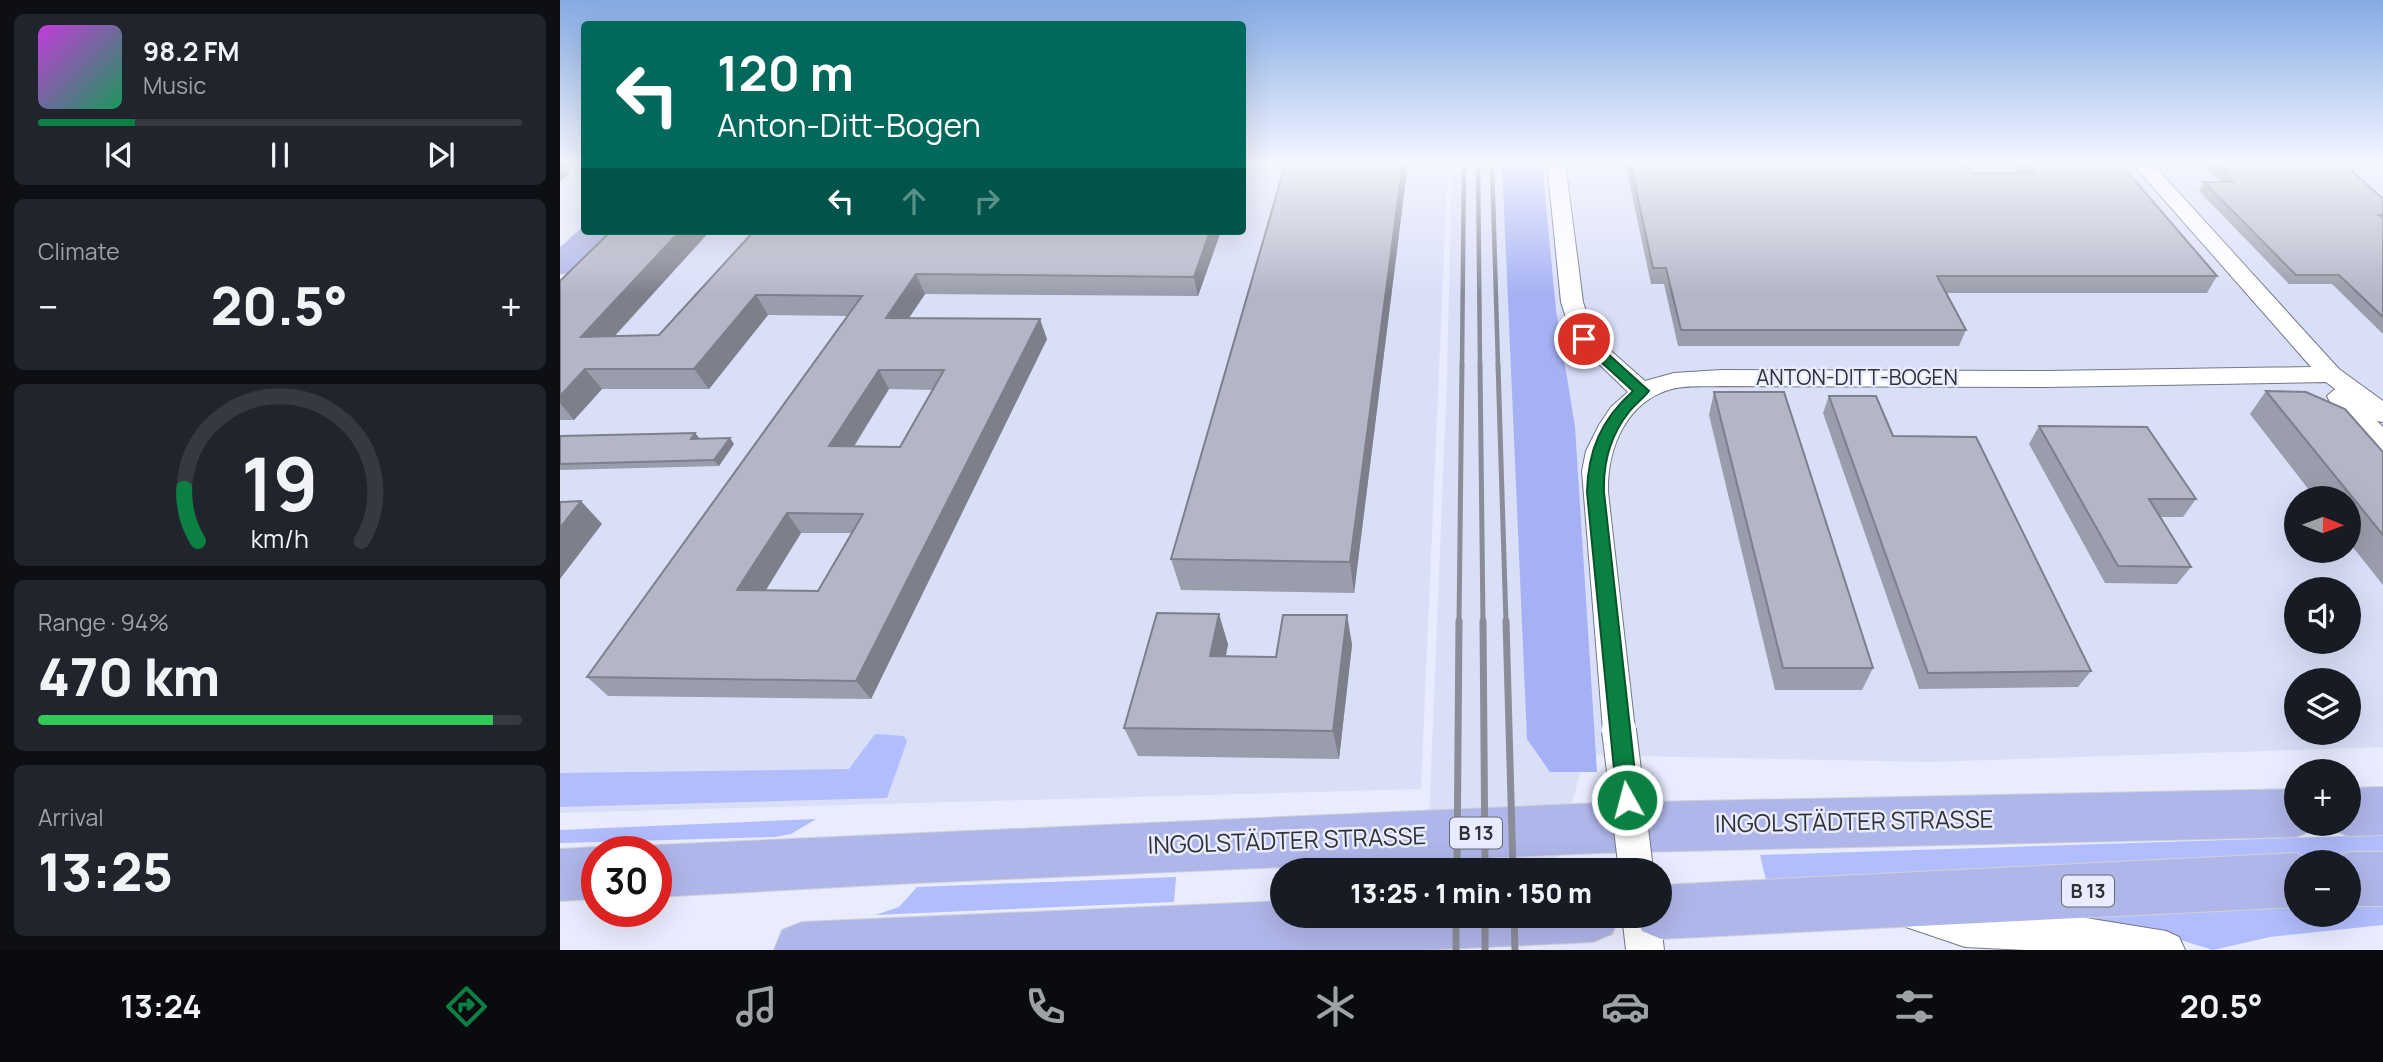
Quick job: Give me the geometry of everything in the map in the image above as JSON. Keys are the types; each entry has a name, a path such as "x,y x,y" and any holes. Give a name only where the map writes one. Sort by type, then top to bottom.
{"main road":[{"path":"560,235 581,215"},
{"path":"560,265 592,235"},
{"path":"2361,812 2383,811"},
{"name":"INGOLSTÄDTER STRASSE","path":"672,870 1598,828 2284,813"},
{"path":"560,875 581,874"},
{"path":"2361,879 2383,879"},
{"name":"B 13","path":"1672,912 2284,881"},
{"path":"802,950 1299,928"}],"street":[{"path":"1561,206 1572,302 1584,339 1642,391 1625,407 1608,431 1595,465 1595,492 1635,858"},
{"path":"2180,206 2331,374 2383,414"},
{"path":"2331,374 2340,398 2383,443"},
{"name":"ANTON-DITT-BOGEN","path":"1642,391 1668,382 1721,378 2047,379 2331,374"},
{"path":"1881,902 1965,928 2061,933 2166,950"},
{"path":"1642,928 1645,950"}],"shaded area":[{"path":"1246,206 1446,206 1421,789 560,813 560,300 624,235 1246,235"},
{"path":"1451,206 2383,206 2383,747 1930,762 1585,755 1557,858 1427,858 1447,377"},
{"path":"1504,206 1546,206 1556,310 1575,427 1597,772 1550,772 1527,739"},
{"path":"875,734 904,736 907,741 887,798 560,807 560,773 849,769"},
{"path":"816,819 791,834 775,837 672,840 672,836 581,836 581,842 560,843 560,830"},
{"path":"2383,835 2383,857 2361,858 2361,850 2284,850 2284,861 1766,880 1760,855 2361,836"},
{"path":"1176,877 1174,902 875,915 899,907 917,887"},
{"path":"2383,902 2383,925 2270,937 2213,950 2161,934 2036,914 2284,905 2284,927 2361,927 2361,903"}],"building":[{"path":"1273,206 1397,206 1350,562 1171,559"},
{"path":"1640,206 2157,206 2217,276 1937,276 1966,330 1681,330 1666,268 1653,268"},
{"path":"2228,206 2383,206 2383,215 2379,215 2383,218 2383,317 2339,275 2296,275"},
{"path":"607,235 676,235 581,337 659,335 750,235 1209,235 1194,277 916,274 886,318 1040,319 856,681 587,677 862,296 756,295 694,369 585,369 560,396 560,281","holes":["879,370 944,370 900,447 829,446","787,513 863,514 818,591 737,590"]},
{"path":"2266,391 2306,392 2345,409 2383,452 2383,535 2361,508 2361,486 2343,486"},
{"path":"1714,392 1784,392 1873,668 1783,668"},
{"path":"1829,396 1876,396 1893,436 1976,437 2091,671 1928,673"},
{"path":"2039,426 2147,427 2196,499 2149,499 2191,567 2118,566"},
{"path":"695,433 691,439 730,438 714,460 560,464 560,436"},
{"path":"581,501 560,528 560,502"},
{"path":"1157,613 1219,614 1210,656 1276,657 1283,615 1347,615 1333,731 1124,728"}],"railway":[{"path":"1462,365 1464,206"},
{"path":"1478,206 1480,365"},
{"path":"1493,206 1498,365"},
{"path":"1459,623 1462,364"},
{"path":"1480,364 1483,623"},
{"path":"1498,364 1506,623"},
{"path":"1457,858 1459,621"},
{"path":"1483,621 1485,858"},
{"path":"1506,621 1513,858"},
{"path":"1456,928 1456,950"},
{"path":"1485,928 1485,950"},
{"path":"1514,928 1515,950"}],"route":[{"path":"1584,339 1615,370 1642,391 1625,407 1608,431 1595,465 1595,492 1627,800"}]}
